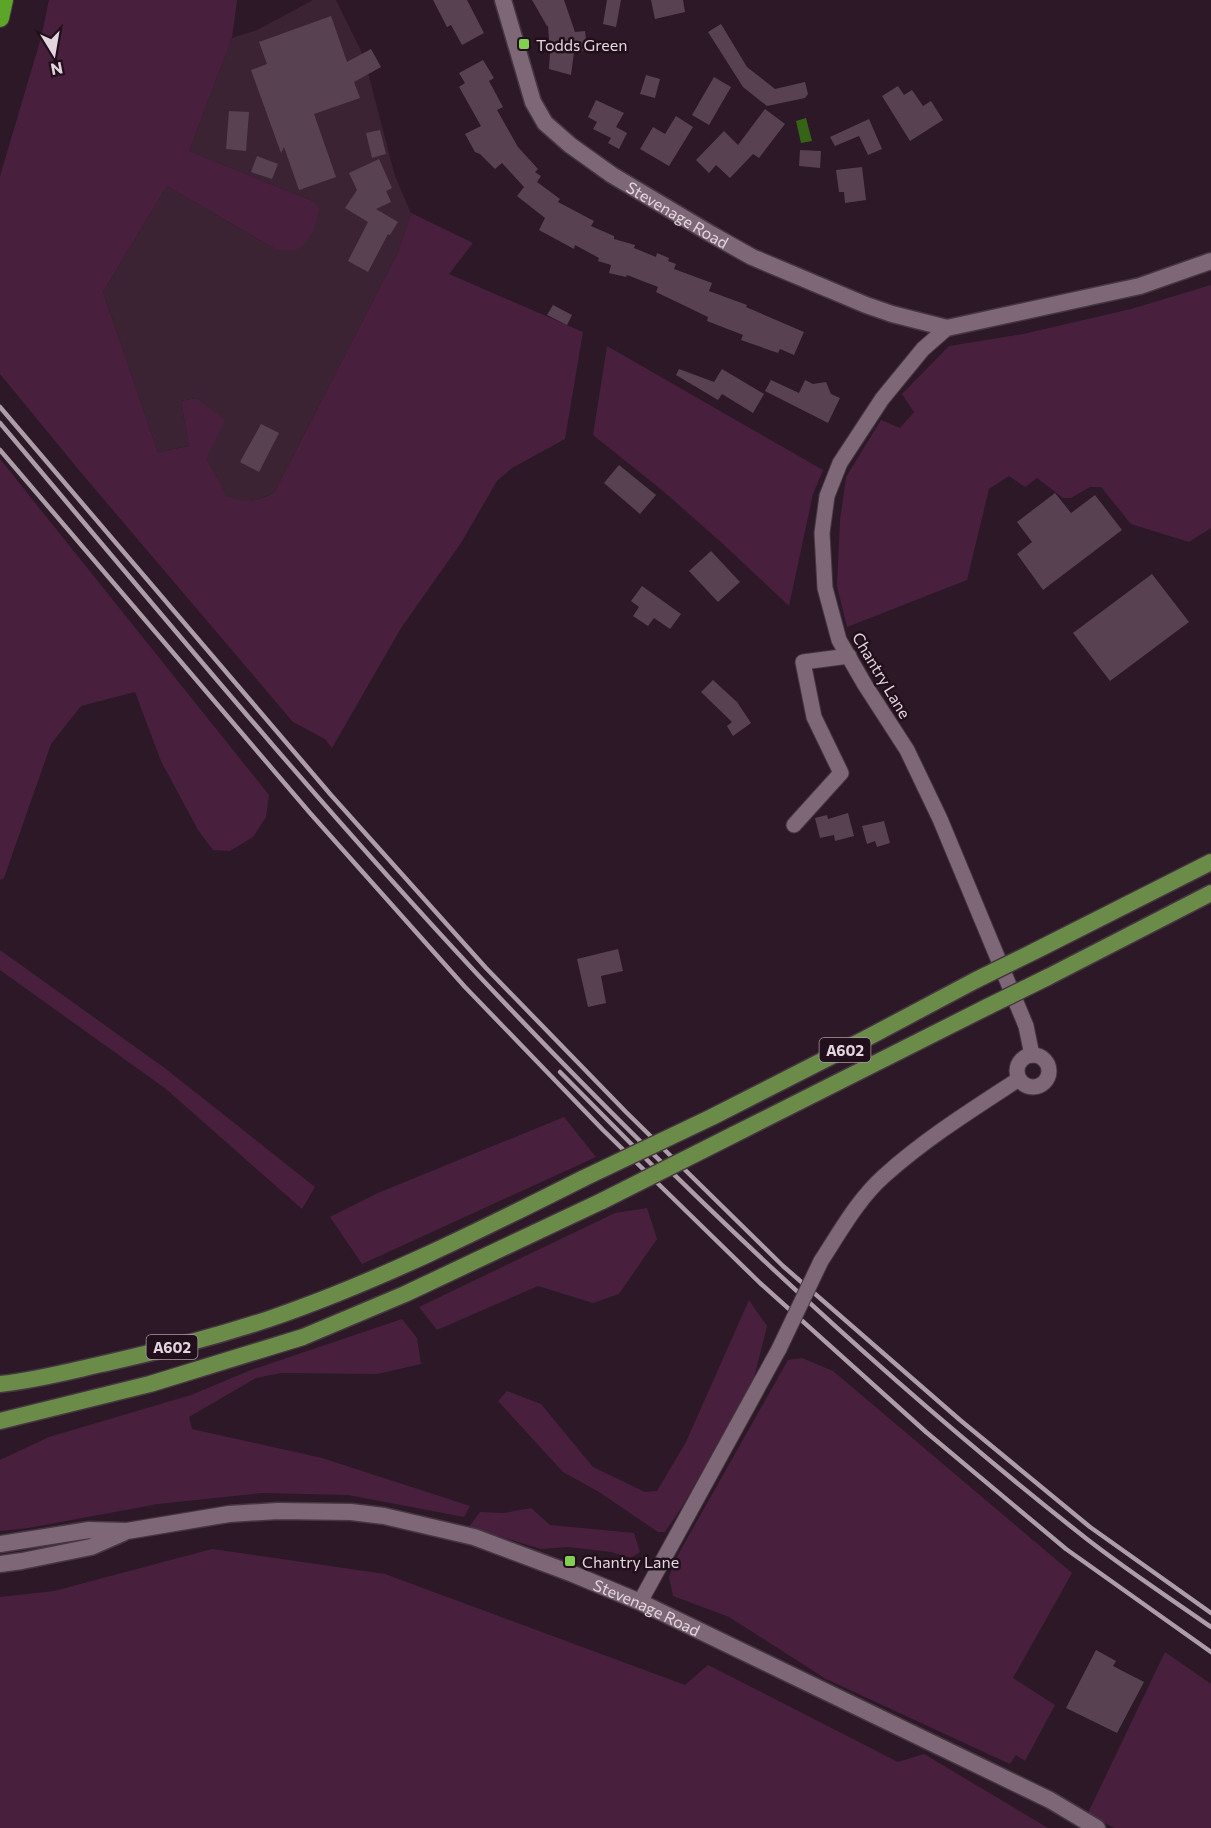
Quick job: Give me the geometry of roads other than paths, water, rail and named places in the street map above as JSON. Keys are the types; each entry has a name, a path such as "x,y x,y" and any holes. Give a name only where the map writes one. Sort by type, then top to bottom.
{"highway":[{"path":"0,18 4,0"}],"main road":[{"name":"A602","path":"0,1384 27,1381 203,1340 339,1293 488,1226 712,1117 976,980 1211,862"},
{"name":"A602","path":"0,1421 202,1370 303,1337 362,1313 602,1201 1211,893"}],"street":[{"name":"Stevenage Road","path":"503,0 537,112 552,132 612,175 752,256 815,285 884,311 947,328"},
{"path":"947,328 1140,286 1211,261"},
{"name":"Chantry Lane","path":"947,328 923,349 882,399 840,463 827,495 822,533 825,588 839,640 907,750 940,819 1026,1026 1032,1055"},
{"path":"794,825 841,773 814,717 803,662 849,656"},
{"path":"1032,1055 1042,1058 1049,1072 1048,1078 1041,1085 1031,1087 1026,1086 1017,1074 1018,1063 1026,1056 1032,1055"},
{"path":"640,1602 779,1349 821,1261 854,1210 883,1176 955,1121 1019,1079"},
{"name":"Stevenage Road","path":"0,1544 89,1530 127,1531 229,1514 278,1511 351,1512 384,1516 474,1538 573,1574 640,1602 1050,1800 1097,1828"},
{"name":"Stevenage Road","path":"0,1564 92,1547 127,1531"}],"railway":[{"path":"0,407 331,795 486,968 626,1112 783,1266 960,1420 1090,1527 1211,1613"},
{"path":"0,423 356,841 479,976 621,1123 768,1265 920,1402 1094,1545 1211,1627"},
{"path":"0,450 310,813 465,987 603,1130 760,1283 926,1432 1066,1549 1211,1652"},
{"path":"560,1072 661,1174"}],"place":[{"name":"Todds Green","path":"524,44"},
{"name":"Chantry Lane","path":"570,1561"}]}
